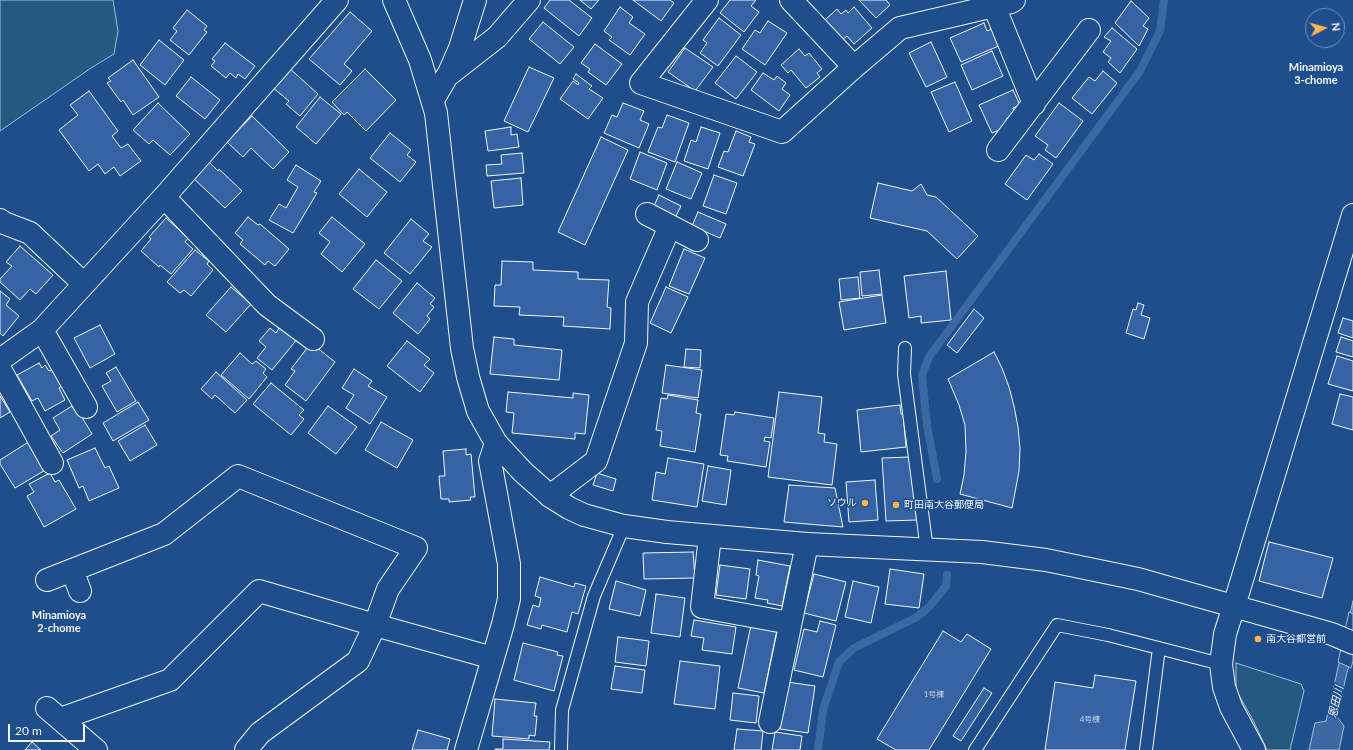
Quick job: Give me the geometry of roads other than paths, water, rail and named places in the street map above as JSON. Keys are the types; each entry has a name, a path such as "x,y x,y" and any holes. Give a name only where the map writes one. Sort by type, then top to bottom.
{"street":[{"path":"0,360 42,330 164,197 337,0"},
{"path":"394,0 420,60 433,100 462,348 468,377 478,411 496,443 523,472 550,496 569,508 584,515 624,526 667,532 807,544 982,552 1053,562 1138,579 1332,634 1353,643"},
{"path":"433,100 447,76 460,48 475,0"},
{"path":"447,76 497,37 529,0"},
{"path":"707,0 641,83 782,132 900,28 1004,3 1034,104"},
{"path":"790,0 854,67"},
{"path":"998,150 1090,30"},
{"path":"164,197 267,305 313,339"},
{"path":"647,214 697,240"},
{"path":"1254,750 1231,707 1224,687 1221,664 1225,634 1353,215"},
{"path":"0,220 30,234 84,284"},
{"path":"550,496 596,461 636,342 637,302 670,226"},
{"path":"42,330 86,407"},
{"path":"0,368 52,463"},
{"path":"466,750 504,624 509,599 509,564 490,461 496,443"},
{"path":"47,580 164,534 238,476 416,548 388,589 375,625 358,661 260,733 246,750"},
{"path":"710,536 702,607 790,623"},
{"path":"770,722 807,544"},
{"path":"72,570 80,591"},
{"path":"96,750 54,713 170,680 259,591 493,658"}],"lane":[{"path":"906,348 904,374 927,550"},
{"path":"561,750 562,710 594,596 624,526"},
{"path":"975,750 1057,625 1108,635 1221,664"},
{"path":"1146,750 1159,648"}],"water":[{"name":"恩田川","path":"1353,601 1353,655 1347,672 1337,717 1344,726 1339,750 1309,750 1315,723 1326,721"}],"waterway":[{"path":"937,479 927,425 922,375 929,357 1140,71 1160,31 1164,0"},
{"path":"818,750 823,710 839,662 854,648 917,617 930,606 946,586 947,575"}],"place":[{"name":"ソウル","path":"865,503"},
{"name":"町田南大谷郵便局","path":"896,505"},
{"name":"南大谷都営前","path":"1258,639"}],"district":[{"name":"Minamioya 3-chome","path":"1316,73"},
{"name":"Minamioya 2-chome","path":"59,621"}]}
